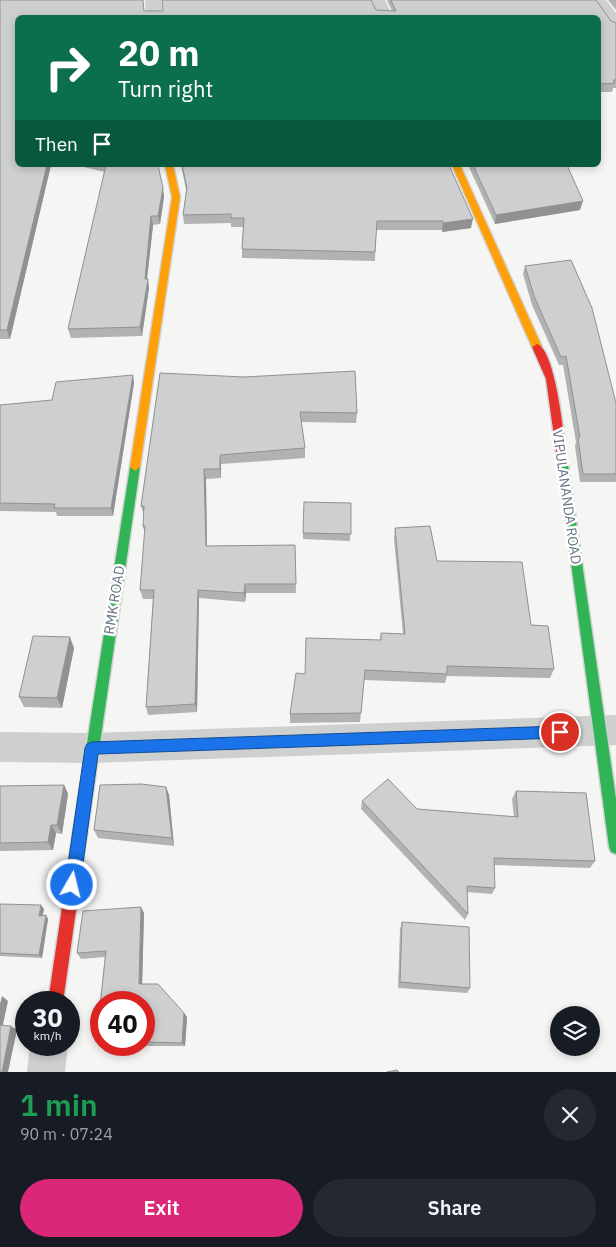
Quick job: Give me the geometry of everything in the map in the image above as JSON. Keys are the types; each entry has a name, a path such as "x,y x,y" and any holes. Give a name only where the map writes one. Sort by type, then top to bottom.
{"street":[{"path":"153,0 155,15"},
{"path":"377,0 384,15"},
{"path":"606,5 616,25"},
{"name":"RMK ROAD","path":"58,991 92,748 176,197 169,167"},
{"name":"VIPULANANDA ROAD","path":"457,167 551,379 607,730 616,847"},
{"path":"0,746 92,748 607,730"},
{"path":"46,1072 48,1056"}],"building":[{"path":"0,0 143,0 144,11 163,11 162,0 371,0 376,10 396,11 391,0 596,0 611,21 616,23 616,80 613,80 615,83 601,84 601,15 15,15 15,167 47,167 7,330 0,330"},
{"path":"106,167 158,167 163,188 158,216 151,216 145,279 148,279 140,327 68,329"},
{"path":"182,167 450,167 473,219 443,223 443,221 377,221 375,252 242,249 244,218 231,218 231,214 183,215 187,188"},
{"path":"474,167 568,167 583,201 496,215"},
{"path":"571,260 592,308 616,403 616,474 583,474 578,438 580,437 566,356 561,357 534,296 525,266"},
{"path":"355,371 357,413 300,412 305,448 220,455 220,469 204,469 206,546 295,545 296,584 245,584 244,593 198,590 195,704 146,707 154,590 140,590 145,526 143,527 144,506 141,506 160,373 244,377"},
{"path":"133,375 111,508 54,508 55,504 0,503 0,405 52,400 56,382"},
{"path":"304,502 351,503 351,534 303,533"},
{"path":"430,526 437,561 522,562 531,625 548,626 554,669 447,666 447,674 365,670 361,713 290,714 296,673 305,674 306,638 381,640 381,633 405,634 395,528"},
{"path":"33,636 70,637 57,698 19,697"},
{"path":"388,779 417,809 518,817 516,791 586,793 595,861 494,858 495,888 467,886 468,914 362,801"},
{"path":"141,784 166,787 172,838 94,830 100,785"},
{"path":"64,785 57,825 51,825 48,842 0,843 0,786"},
{"path":"0,904 41,905 39,916 46,915 39,955 0,953"},
{"path":"141,907 139,984 158,984 184,1013 182,1043 155,1042 155,991 102,991 106,951 77,953 83,911"},
{"path":"402,922 469,927 470,988 400,982"},
{"path":"0,1025 11,1026 2,1072 0,1072"}],"traffic: fast":[{"path":"562,458 616,847"},
{"path":"80,833 135,467"}],"traffic: slow":[{"path":"135,467 176,197 169,167"},
{"path":"457,167 537,347"}],"traffic: jam":[{"path":"537,347 551,379 562,458"},
{"path":"57,991 80,833"}],"route":[{"path":"72,885 92,748 560,732"}]}
